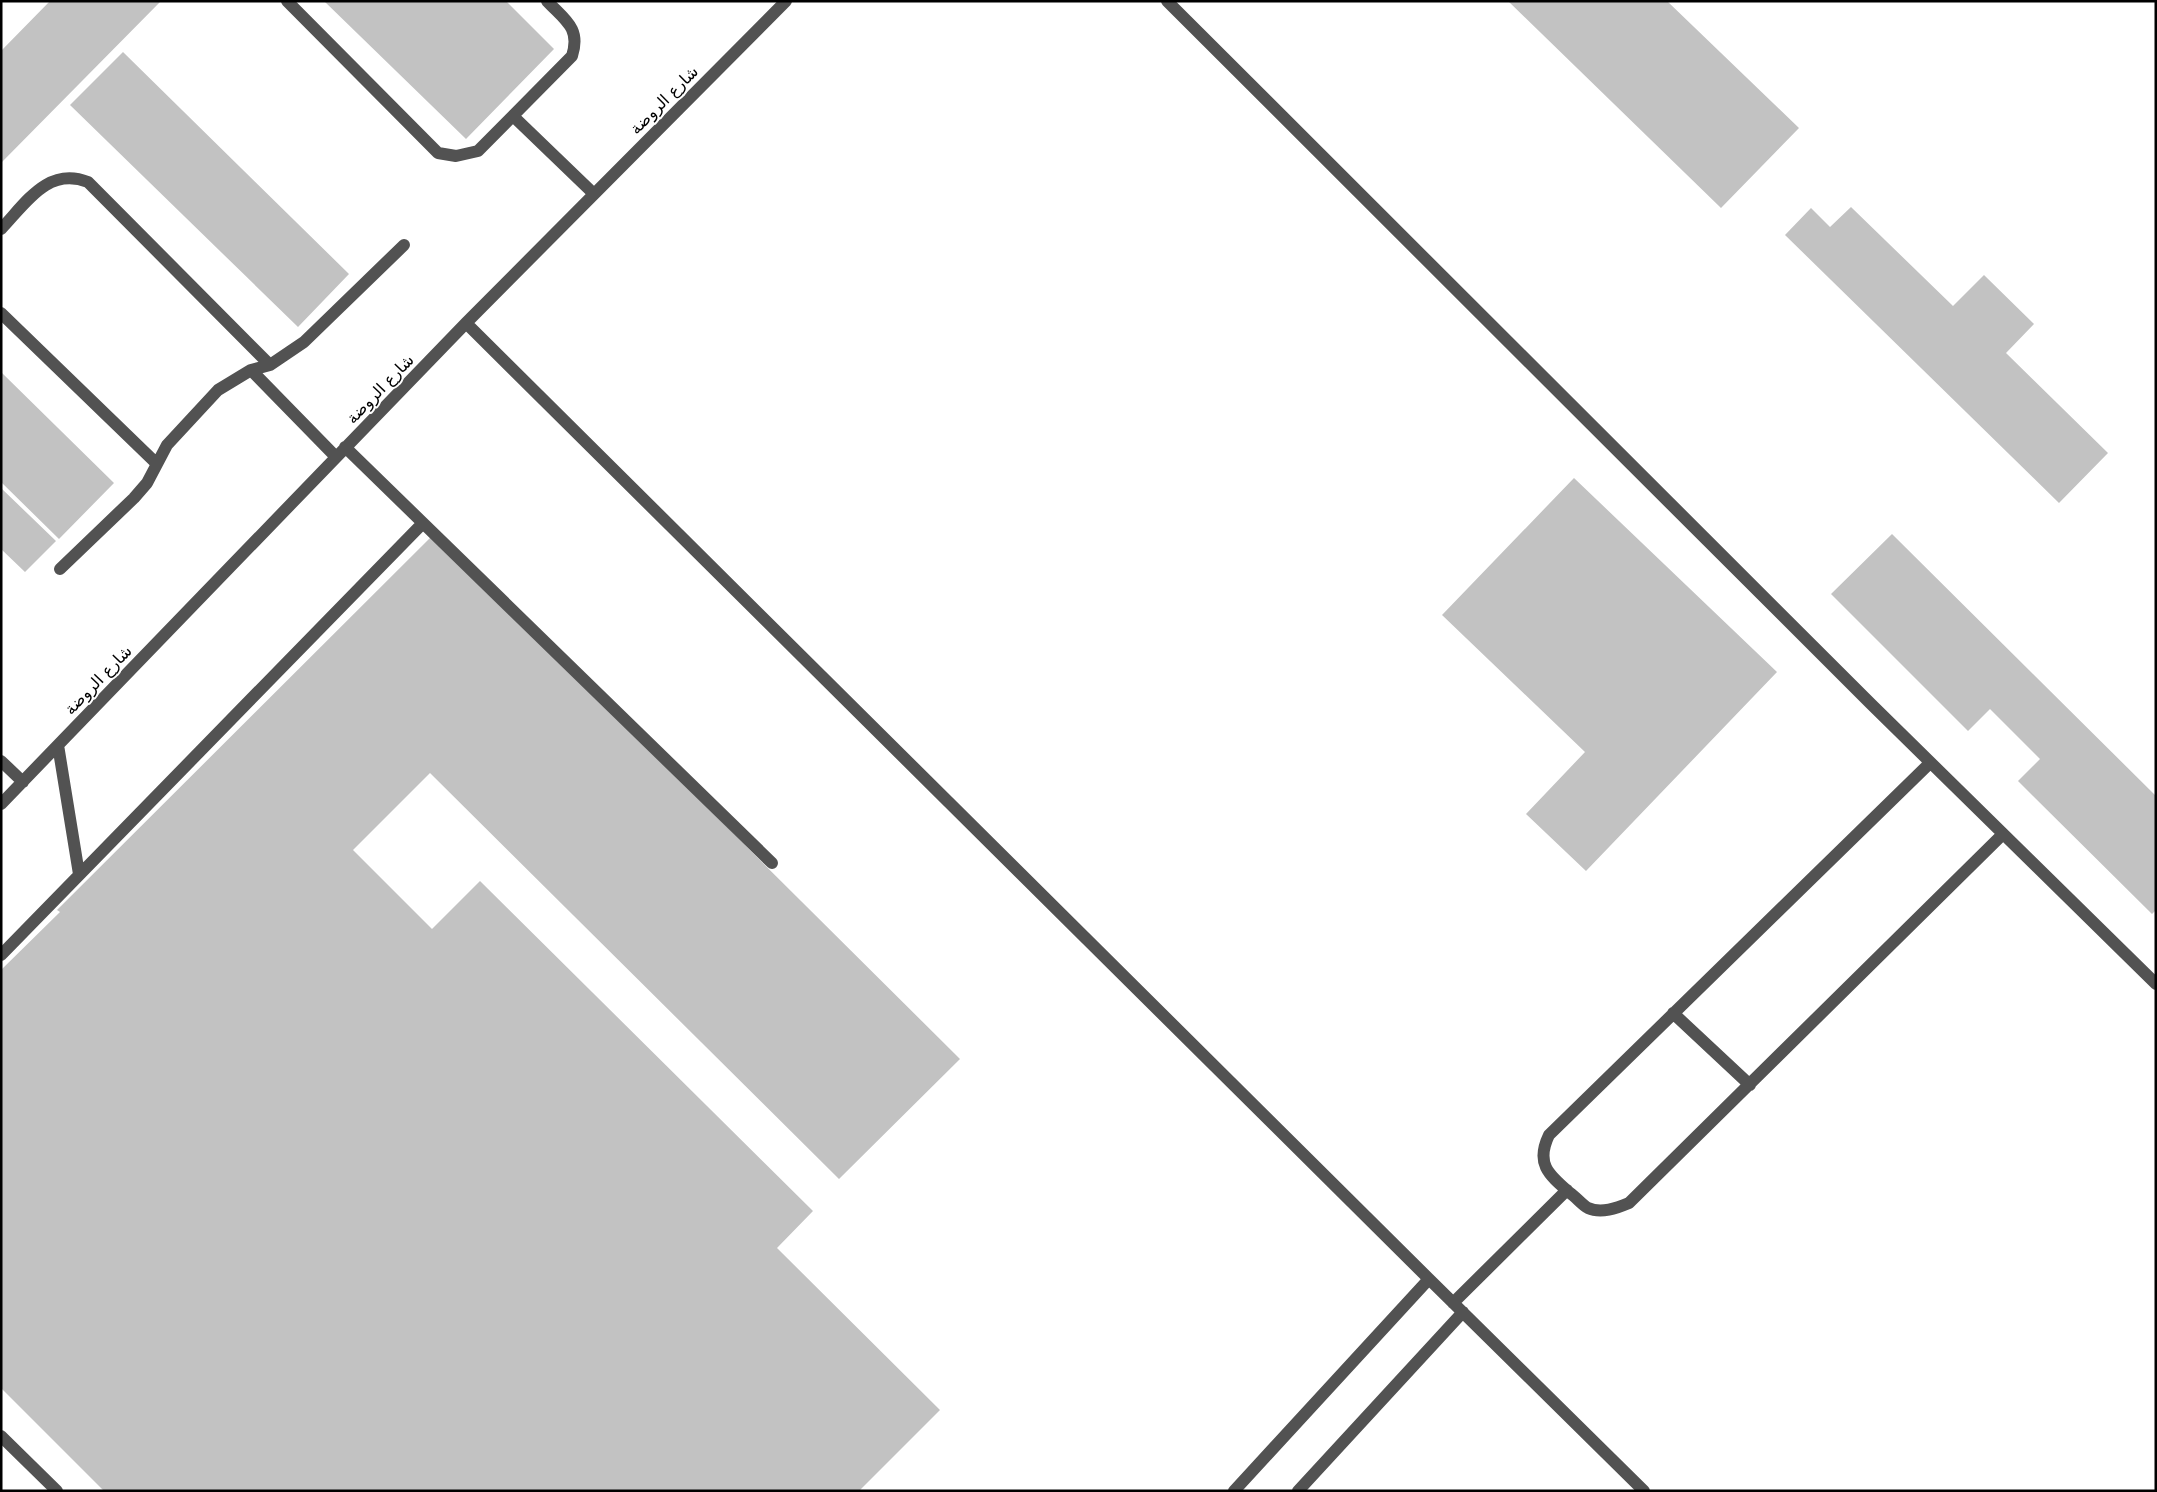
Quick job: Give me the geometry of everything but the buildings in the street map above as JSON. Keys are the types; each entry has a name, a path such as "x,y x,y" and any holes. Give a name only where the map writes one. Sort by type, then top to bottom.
{"street":[{"path":"286,1 438,153 456,156 478,151 572,56 575,36 572,28 547,1"},
{"name":"شارع الروضة","path":"1,804 466,323 786,1"},
{"path":"1167,1 1930,763 2156,984"},
{"path":"513,116 594,194"},
{"path":"1,229 42,187 52,180 64,177 88,182 270,365"},
{"path":"60,569 134,498 147,482 167,445 218,390 251,370 270,365 304,342 404,245"},
{"path":"1,313 156,464"},
{"path":"466,323 1428,1279 1644,1491"},
{"path":"251,370 336,457"},
{"path":"345,448 772,864"},
{"path":"3,950 423,523"},
{"path":"58,745 79,874"},
{"path":"1,761 23,782"},
{"path":"1930,763 1549,1135 1543,1146 1543,1159 1546,1170 1588,1208 1609,1210 1629,1203 2003,834"},
{"path":"1674,1013 1750,1085"},
{"path":"1453,1302 1568,1190"},
{"path":"1234,1491 1428,1279"},
{"path":"1298,1491 1462,1312"},
{"path":"1,1436 57,1491"}]}
